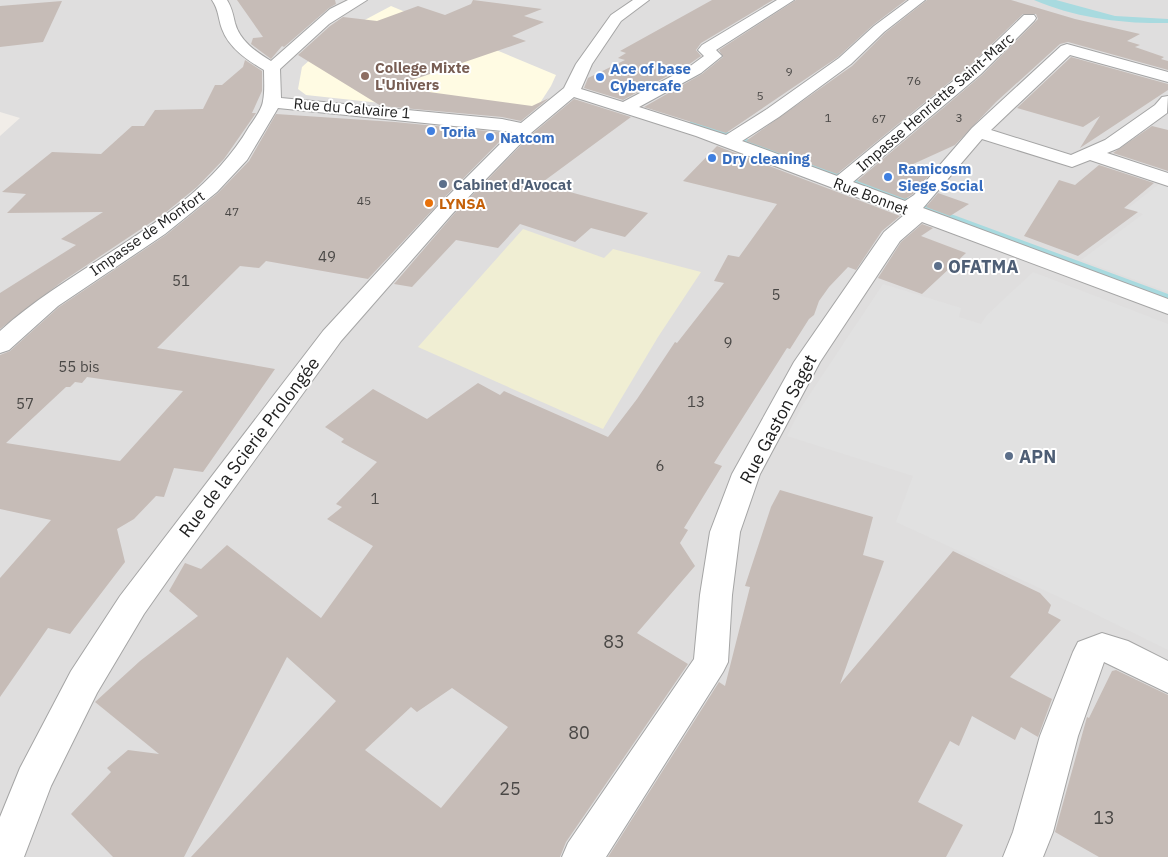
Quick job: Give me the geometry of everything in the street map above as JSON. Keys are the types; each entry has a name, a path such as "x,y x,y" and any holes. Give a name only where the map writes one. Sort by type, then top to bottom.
{"street":[{"path":"218,0 227,9 228,24 232,34 247,53 272,68 308,34 344,8 360,0"},
{"path":"571,91 584,64 616,18 642,0"},
{"path":"633,103 695,70 714,56 706,50 708,48 787,0"},
{"path":"732,139 773,113 845,62 879,29 918,0"},
{"name":"Impasse Henriette Saint-Marc","path":"845,179 893,141 913,120 975,71 1029,18"},
{"name":"Rue Gaston Saget","path":"582,857 711,662 716,595 726,532 750,465 807,362 892,237 978,132 1067,49 1168,77"},
{"name":"Rue du Calvaire 1","path":"272,68 272,102 502,124 524,129"},
{"name":"Rue Bonnet","path":"571,91 633,103 845,179 1168,308"},
{"name":"Rue de la Scierie Prolongée","path":"4,857 34,781 84,682 132,605 166,558 332,336 446,209 524,129 571,91"},
{"name":"Impasse de Monfort","path":"0,345 52,300 82,278 122,254 200,197 239,158 272,102"},
{"path":"978,132 1072,161 1112,144 1166,107"},
{"path":"1090,154 1168,180"},
{"path":"1023,857 1033,832 1059,736 1090,652 1102,647 1116,651 1168,678"}],"shaded area":[{"path":"0,0 1168,0 1168,857 0,857 0,136 20,118 0,112"},
{"path":"391,6 556,75 551,86 540,103 519,118 306,95 298,89 302,67 323,48 359,23"},
{"path":"1159,184 1168,187 1168,292 1081,260 1143,214 1128,208"},
{"path":"523,229 604,258 613,249 701,272 658,337 603,429 418,347"},
{"name":"APN","path":"1033,272 1168,324 1168,650 1087,610 896,522 913,476 787,436 802,406 883,284 961,308 959,317 981,324 987,315"}],"water":[{"path":"1034,0 1056,0 1115,16 1168,19 1168,23 1100,19 1066,11"}],"building":[{"path":"237,0 335,0 336,4 284,47 282,46 271,59 251,44 253,38 263,37"},
{"path":"473,0 542,9 524,16 544,22 512,36 526,41 392,87 532,106 549,98 521,121 502,117 381,106 298,55 330,26 343,17 377,21 418,6 445,15 471,4"},
{"path":"712,0 773,0 701,43 696,50 701,56 688,65 623,100 584,88 588,78 625,60 618,58 626,53 620,51"},
{"path":"796,0 906,0 873,25 838,57 726,133 644,107 702,74 723,57 719,50"},
{"path":"927,0 1011,0 1075,19 1140,34 1127,41 1140,45 1135,47 1164,57 1161,59 1168,61 1168,70 1068,42 1060,44 996,102 955,145 911,165 932,172 913,194 905,199 857,181 982,75 1038,19 1036,14 1023,14 968,67 837,174 746,141 852,66 885,33"},
{"path":"62,1 43,42 0,47 0,6"},
{"path":"1071,57 1168,84 1168,90 1080,148 1100,116 1083,127 1017,108"},
{"path":"245,60 262,71 262,91 252,113 256,113 224,159 197,187 165,213 63,281 0,329 0,293 76,245 61,239 103,212 7,213 26,194 2,192 52,152 101,154 132,126 144,126 155,110 203,109 215,85 222,85 243,67"},
{"path":"574,99 631,117 540,184 648,213 625,237 591,228 575,242 520,224 498,248 456,240 412,287 394,284 454,214 532,134"},
{"path":"276,114 395,122 508,133 368,279 266,261 259,268 240,266 157,348 275,369 203,472 174,468 164,497 156,496 134,519 117,529 125,562 70,634 48,628 0,697 0,578 51,520 0,509 0,355 10,351 59,307 166,235 218,193 249,161","holes":["87,377 183,391 120,461 6,443 66,387 70,387 75,382 82,383"]},
{"path":"1152,126 1168,130 1168,171 1113,153"},
{"path":"717,146 900,216 882,231 856,270 848,267 829,287 819,301 814,315 809,319 790,349 787,348 714,463 722,466 684,528 688,530 680,543 695,566 637,633 688,664 566,842 560,857 191,857 336,701 287,657 184,857 113,857 71,814 111,772 107,768 128,750 159,754 95,702 140,661 198,616 169,591 185,563 201,569 227,545 321,618 373,546 327,519 342,507 336,504 377,462 341,442 344,439 325,427 373,389 427,419 478,383 500,395 504,391 608,437 637,399 675,342 677,343 724,283 714,281 728,255 739,257 777,204 683,181","holes":["452,688 508,727 441,808 365,750 411,707 417,712"]},
{"path":"1099,165 1154,183 1124,208 1138,212 1078,256 1024,236 1059,180 1075,185"},
{"path":"938,193 969,204 950,216 926,207"},
{"path":"922,224 933,228 921,236 966,253 922,294 878,278 901,242"},
{"path":"780,490 873,517 863,555 884,561 840,684 953,551 1040,593 1051,605 1048,613 1061,620 1010,677 1052,699 1038,737 1021,727 1015,740 972,716 959,746 950,741 918,802 963,825 946,857 608,857 719,682 725,686 750,587 745,586 771,507"},
{"path":"1116,670 1168,695 1168,857 1099,857 1055,832 1087,717 1089,718 1112,671"}],"waterway":[{"path":"693,122 1168,297"}],"place":[{"name":"College Mixte L'Univers","path":"365,76"},
{"name":"Ace of base Cybercafe","path":"600,77"},
{"name":"Toria","path":"431,131"},
{"name":"Natcom","path":"490,137"},
{"name":"Dry cleaning","path":"712,158"},
{"name":"Ramicosm Siege Social","path":"888,177"},
{"name":"Cabinet d'Avocat","path":"443,184"},
{"name":"LYNSA","path":"429,203"},
{"name":"OFATMA","path":"938,266"},
{"name":"APN","path":"1009,456"}]}
